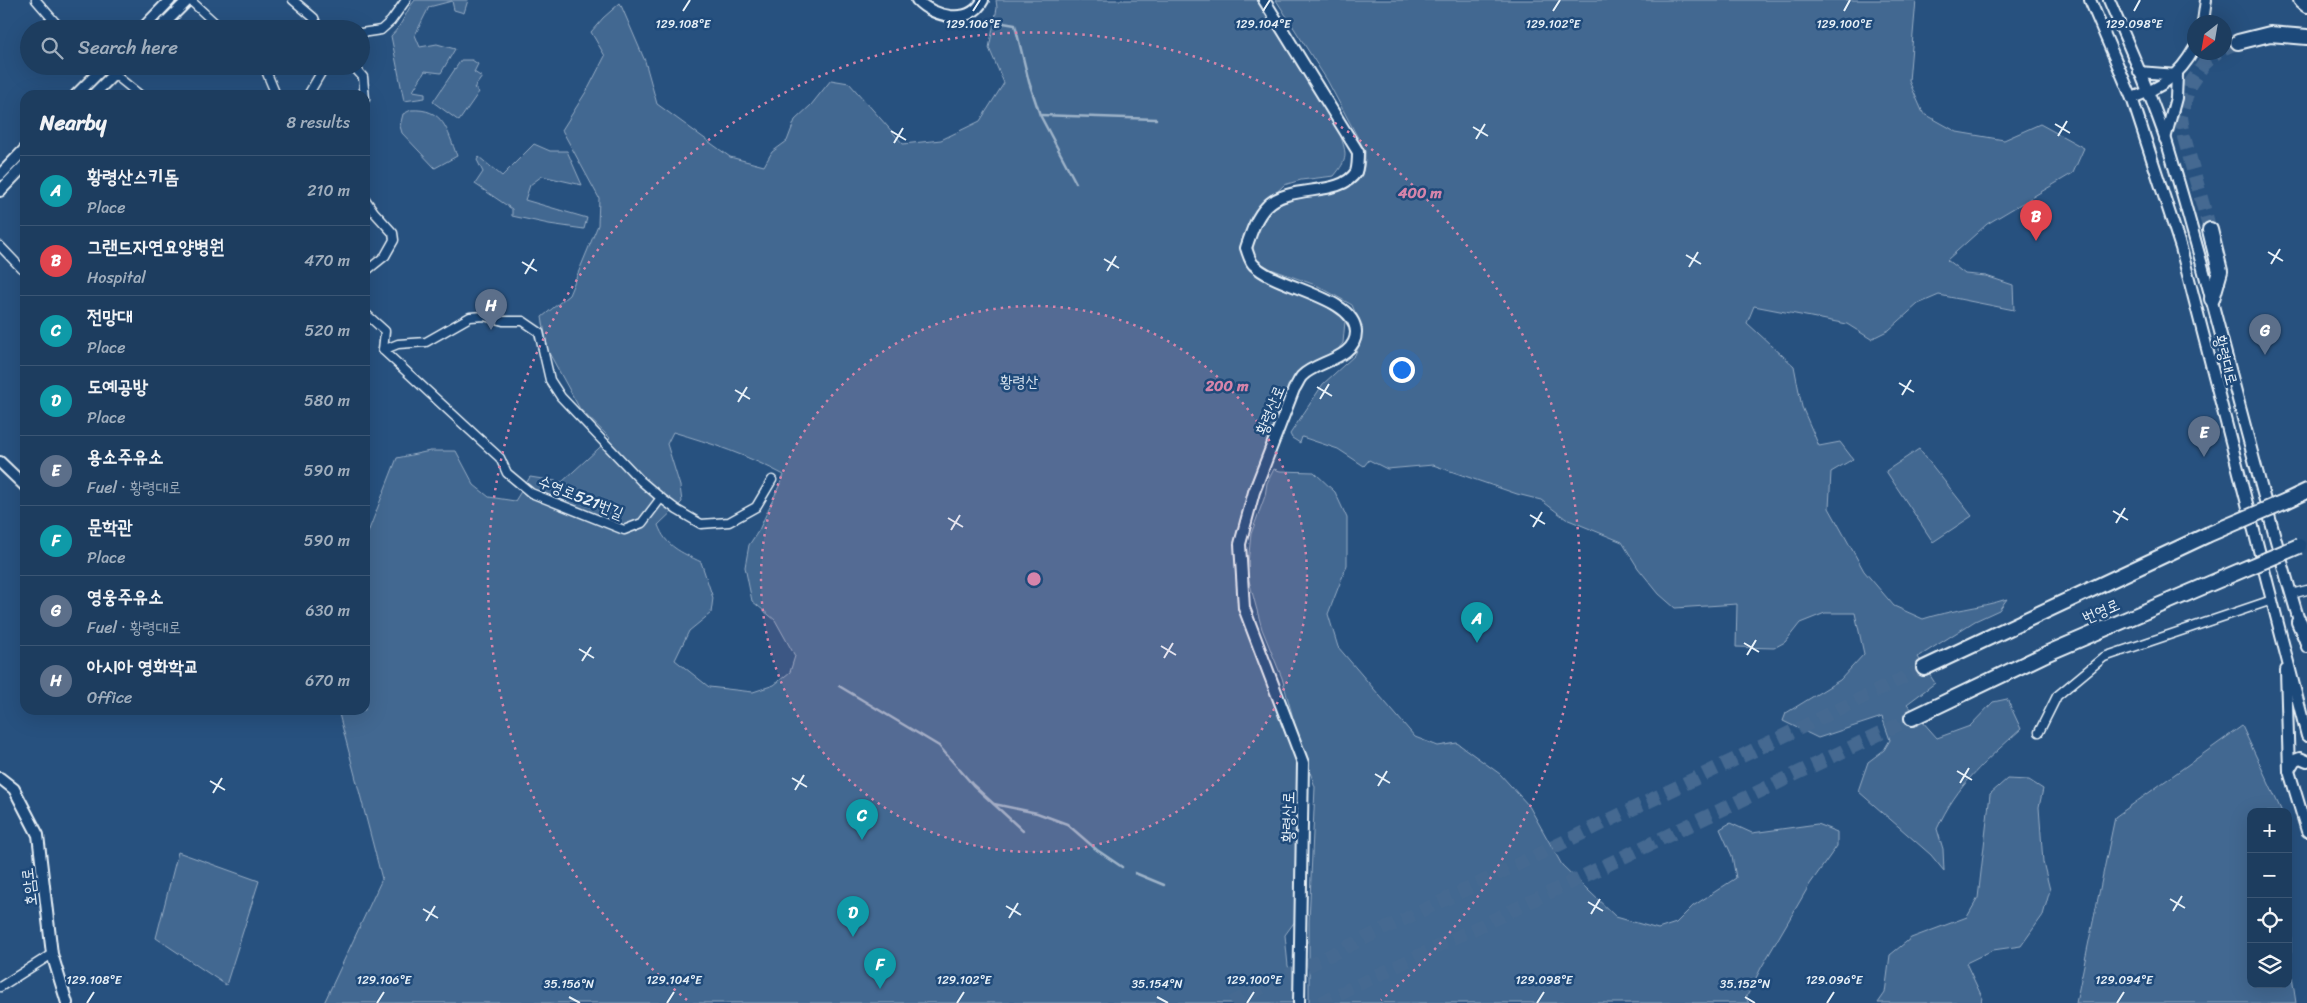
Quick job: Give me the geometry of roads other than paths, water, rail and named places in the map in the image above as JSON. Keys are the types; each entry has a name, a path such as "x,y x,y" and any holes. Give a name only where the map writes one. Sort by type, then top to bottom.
{"highway":[{"path":"2302,0 2307,5"},
{"path":"2238,42 2270,34 2307,37"},
{"path":"2210,230 2220,272 2212,299"},
{"name":"번영로","path":"1924,668 2207,535 2307,492"},
{"name":"번영로","path":"1912,718 2048,653 2303,545"},
{"path":"2299,622 2307,640"}],"main road":[{"path":"151,20 170,0"},
{"path":"168,20 189,0"},
{"path":"917,0 933,13 952,17 972,12 983,0"},
{"name":"황령산로","path":"1264,0 1358,152 1357,170 1348,181 1337,186 1289,194 1268,205 1254,225 1246,248 1253,265 1272,277 1341,308 1354,323 1356,333 1346,351 1303,375 1294,389 1254,492 1240,544 1244,608 1303,763 1298,1003"},
{"name":"황령대로","path":"2090,0 2132,98 2181,248 2307,736"},
{"name":"황령대로","path":"2109,0 2148,92 2165,139 2212,299 2307,648"},
{"path":"2204,15 2206,0"},
{"path":"2132,98 2159,87 2177,75 2187,60"},
{"path":"2139,72 2177,75"},
{"path":"80,90 93,75"},
{"path":"98,90 113,75"},
{"path":"2165,139 2176,98 2177,75"},
{"path":"0,175 20,154"},
{"path":"0,191 20,170"},
{"path":"0,462 20,481"},
{"path":"2285,651 2289,771 2307,830"},
{"path":"2289,771 2295,760 2300,758 2307,761"},
{"name":"호암로","path":"0,778 14,789 38,835 52,954 67,1003"}],"street":[{"path":"36,0 53,20"},
{"path":"189,0 212,20"},
{"path":"294,0 315,20"},
{"path":"370,32 380,30 391,22 406,0"},
{"path":"115,75 134,90"},
{"path":"268,75 274,90"},
{"path":"311,90 320,75"},
{"path":"361,75 364,90"},
{"path":"370,206 393,233 394,240 385,256 370,268"},
{"path":"0,246 20,267"},
{"path":"370,318 385,331 383,350 398,344 426,342 470,317 484,316 503,321 523,321 539,332 550,380 561,397 641,481 677,510 701,524 729,522 756,507 772,480"},
{"name":"수영로521번길","path":"383,350 500,458 507,473 531,493 624,530 642,523 661,498"},
{"path":"2291,594 2307,590"},
{"path":"2039,732 2057,696 2104,656 2272,600"},
{"path":"0,987 52,954"}],"waterway":[{"path":"986,20 1015,25 1029,82 1040,115 1076,183"},
{"path":"1040,115 1156,119"},
{"path":"839,686 939,746 973,785 1023,831"},
{"path":"994,804 1037,813 1067,824 1097,850 1122,867"},
{"path":"1135,873 1164,885"}],"tunnel":[{"path":"2232,45 2238,42"},
{"path":"2208,60 2189,86 2181,117 2184,137 2210,230"},
{"path":"1231,1003 1924,668"},
{"path":"1320,1003 1912,718"}],"place":[{"name":"그랜드자연요양병원","path":"2036,241"},
{"name":"아시아 영화학교","path":"491,330"},
{"name":"영웅주유소","path":"2265,355"},
{"name":"용소주유소","path":"2204,457"},
{"name":"황령산스키돔","path":"1477,643"},
{"name":"전망대","path":"862,840"},
{"name":"도예공방","path":"853,937"},
{"name":"문학관","path":"880,989"}],"park label":[{"name":"황령산","path":"1019,381"}]}
